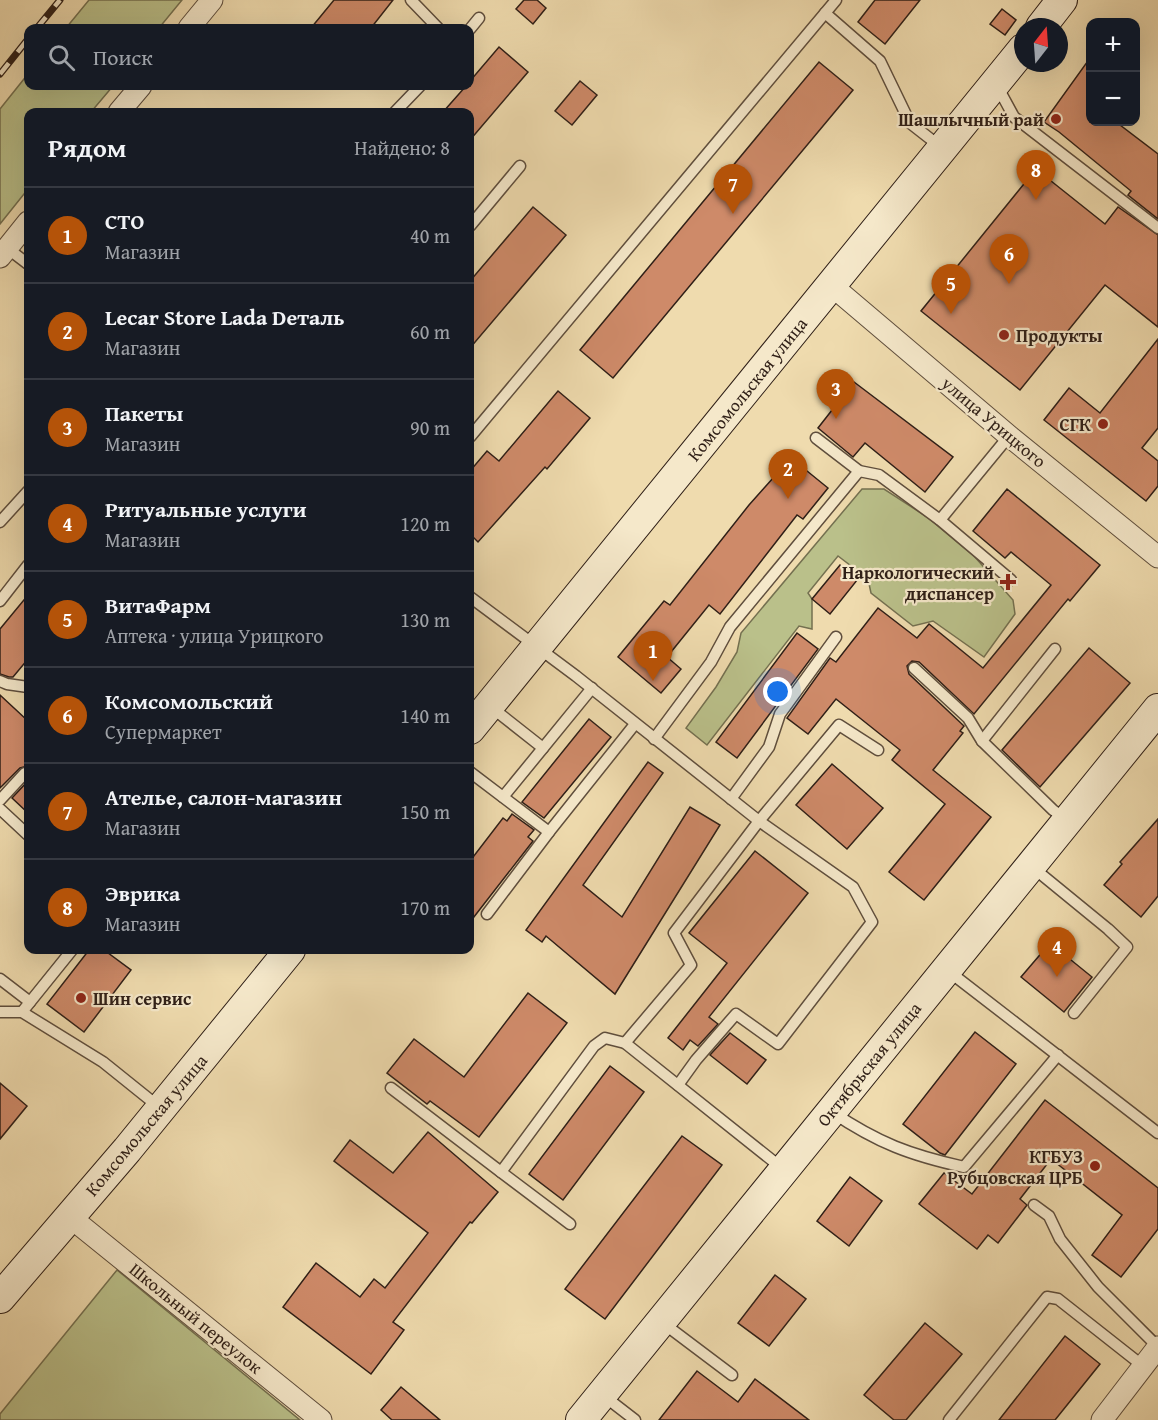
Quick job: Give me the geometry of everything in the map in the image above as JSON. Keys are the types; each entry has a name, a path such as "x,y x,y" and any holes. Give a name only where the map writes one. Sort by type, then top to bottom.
{"main road":[{"path":"1048,18 1062,0"},
{"name":"Комсомольская улица","path":"474,724 1014,60"},
{"name":"Октябрьская улица","path":"581,1420 1158,709"},
{"name":"Комсомольская улица","path":"0,1298 161,1108 287,954"}],"street":[{"path":"192,24 212,0"},
{"path":"122,108 138,90"},
{"path":"4,252 24,227"},
{"name":"улица Урицкого","path":"831,285 1009,436 1156,553"},
{"name":"Школьный переулок","path":"70,1217 321,1420"},
{"path":"1102,1420 1153,1358"}],"lane":[{"path":"474,432 836,0"},
{"path":"418,2 435,24"},
{"path":"825,13 880,62 910,123 942,148"},
{"path":"474,24 479,18"},
{"path":"996,83 1014,117 1158,228"},
{"path":"399,108 416,90"},
{"path":"474,221 520,166"},
{"path":"4,252 24,262"},
{"path":"940,520 1009,436"},
{"path":"816,438 859,471 879,475 940,520 1011,580"},
{"path":"654,739 711,662 730,627 859,471"},
{"path":"0,522 24,495"},
{"path":"0,601 24,570"},
{"path":"474,600 592,688 759,821 853,887 872,922 778,1044 736,1014 696,1060 678,1085"},
{"path":"731,799 769,747 780,714 836,637"},
{"path":"982,741 1055,649"},
{"path":"915,668 968,718 982,741 1053,810 1068,820"},
{"path":"0,681 24,686"},
{"path":"502,797 592,688"},
{"path":"489,705 543,748"},
{"path":"487,914 635,724"},
{"path":"625,1043 691,965 674,933 759,821 839,725 878,750"},
{"path":"0,800 24,775"},
{"path":"474,775 549,832"},
{"path":"0,809 24,831"},
{"path":"1031,866 1128,947 1074,1013"},
{"path":"22,1012 69,954"},
{"path":"947,969 1158,1133"},
{"path":"0,979 30,1002"},
{"path":"0,1012 22,1012 103,1062 161,1108"},
{"path":"501,1172 594,1046 605,1038 625,1043 783,1169"},
{"path":"831,1111 884,1143 916,1155 964,1167 1058,1055"},
{"path":"391,1088 570,1224"},
{"path":"1034,1205 1049,1216 1060,1239 1153,1358"},
{"path":"949,1420 1047,1297 1058,1299 1153,1358"},
{"path":"661,1321 732,1375"},
{"path":"602,1394 635,1420"}],"green space":[{"path":"89,0 182,0 162,24 69,24"},
{"path":"24,79 24,90 110,90 94,108 24,108 24,194 0,224 0,109"},
{"path":"862,489 884,489 927,517 974,556 1013,600 1015,614 984,657 933,621 913,626 871,593 868,579 838,556 808,593 812,599 812,629 799,626 707,745 686,728 716,687 737,652 741,633"},
{"path":"117,1270 300,1420 0,1420 0,1414"}],"building":[{"path":"334,0 393,0 374,24 314,24"},
{"path":"524,0 537,0 546,8 533,24 516,9"},
{"path":"875,0 920,0 885,44 858,22"},
{"path":"1002,9 1014,18 1014,23 1005,35 990,24"},
{"path":"499,47 528,72 474,135 474,108 447,108 462,90 474,90 474,76"},
{"path":"819,62 853,90 613,378 580,350"},
{"path":"1086,64 1086,126 1121,126 1158,154 1158,219 1128,195 1131,191 1044,122"},
{"path":"580,81 597,95 572,125 555,111"},
{"path":"1036,169 1105,224 1118,207 1158,235 1158,327 1105,285 1020,390 921,311"},
{"path":"533,207 566,235 474,343 474,276"},
{"name":"СГК","path":"1158,339 1158,428 1142,448 1158,461 1158,486 1146,501 1044,420 1069,388 1100,413"},
{"path":"854,382 953,457 925,492 865,443 853,457 818,428"},
{"path":"558,391 590,418 547,469 545,467 478,542 474,538 474,466 487,451 499,461"},
{"path":"791,458 828,488 803,519 797,515 720,614 709,605 667,657 681,669 661,693 618,657 664,601 670,605 749,505"},
{"path":"1007,489 1100,565 1070,601 1068,599 974,714 919,662 912,661 907,666 909,674 964,726 960,731 963,733 933,770 991,817 924,900 889,872 945,804 892,760 900,750 836,699 808,734 787,718 830,658 836,662 878,608 917,638 929,624 983,668 1051,585 1011,552 1005,558 973,531"},
{"path":"840,565 858,579 830,614 812,599"},
{"path":"24,600 24,664 13,677 0,674 0,629"},
{"path":"797,633 818,649 737,758 716,742"},
{"path":"1089,648 1130,683 1040,787 1002,750"},
{"path":"0,695 24,717 24,767 20,768 0,788"},
{"path":"589,719 611,737 544,818 522,802"},
{"path":"648,762 663,773 583,885 622,917 690,807 720,825 615,994 546,936 542,942 526,930"},
{"path":"832,764 883,808 847,849 796,805"},
{"path":"24,785 24,809 12,798"},
{"path":"512,814 534,830 528,837 533,841 474,917 474,856 503,818 507,821"},
{"path":"1158,819 1158,896 1141,917 1104,885 1122,864 1120,862"},
{"path":"755,851 808,893 709,1017 718,1024 698,1046 690,1040 683,1050 668,1038 727,963 689,933"},
{"path":"1050,943 1092,977 1064,1012 1021,977"},
{"path":"86,954 109,954 131,970 84,1032 47,1004"},
{"path":"528,993 567,1023 479,1137 430,1101 427,1104 387,1073 414,1039 464,1077"},
{"name":"КГБУЗ Рубцовская ЦРБ","path":"975,1032 1016,1064 945,1155 903,1124"},
{"path":"730,1033 766,1060 747,1084 710,1055"},
{"path":"610,1066 644,1092 563,1200 529,1174"},
{"path":"0,1083 27,1106 0,1139"},
{"path":"1045,1100 1158,1188 1158,1229 1121,1277 1092,1255 1122,1215 1051,1159 1020,1199 1027,1205 998,1243 988,1235 977,1249 919,1204 944,1173 972,1194"},
{"path":"428,1132 498,1192 472,1223 470,1222 393,1322 404,1330 371,1374 283,1307 316,1263 360,1297 374,1279 385,1288 428,1233 334,1161 350,1140 393,1173"},
{"path":"682,1136 722,1165 605,1319 565,1289"},
{"path":"850,1177 882,1201 849,1246 817,1221"},
{"path":"775,1275 806,1299 769,1346 738,1323"},
{"path":"925,1323 962,1354 906,1420 894,1420 864,1395"},
{"path":"1065,1336 1100,1364 1055,1420 999,1420"},
{"path":"697,1371 738,1402 755,1379 809,1420 659,1420"},
{"path":"401,1387 440,1420 392,1420 381,1410"}],"railway":[{"path":"40,24 60,0"},
{"path":"0,74 24,44"}],"place":[{"name":"Шашлычный рай","path":"1056,119"},
{"name":"Эврика","path":"1036,200"},
{"name":"Ателье, салон-магазин","path":"733,214"},
{"name":"Комсомольский","path":"1009,284"},
{"name":"ВитаФарм","path":"951,314"},
{"name":"Продукты","path":"1004,335"},
{"name":"Пакеты","path":"836,419"},
{"name":"СГК","path":"1103,424"},
{"name":"Lecar Store Lada Dеталь","path":"788,499"},
{"name":"Наркологический диспансер","path":"1008,582"},
{"name":"СТО","path":"653,681"},
{"name":"Ритуальные услуги","path":"1057,977"},
{"name":"Шин сервис","path":"81,998"},
{"name":"КГБУЗ Рубцовская ЦРБ","path":"1095,1166"}]}
